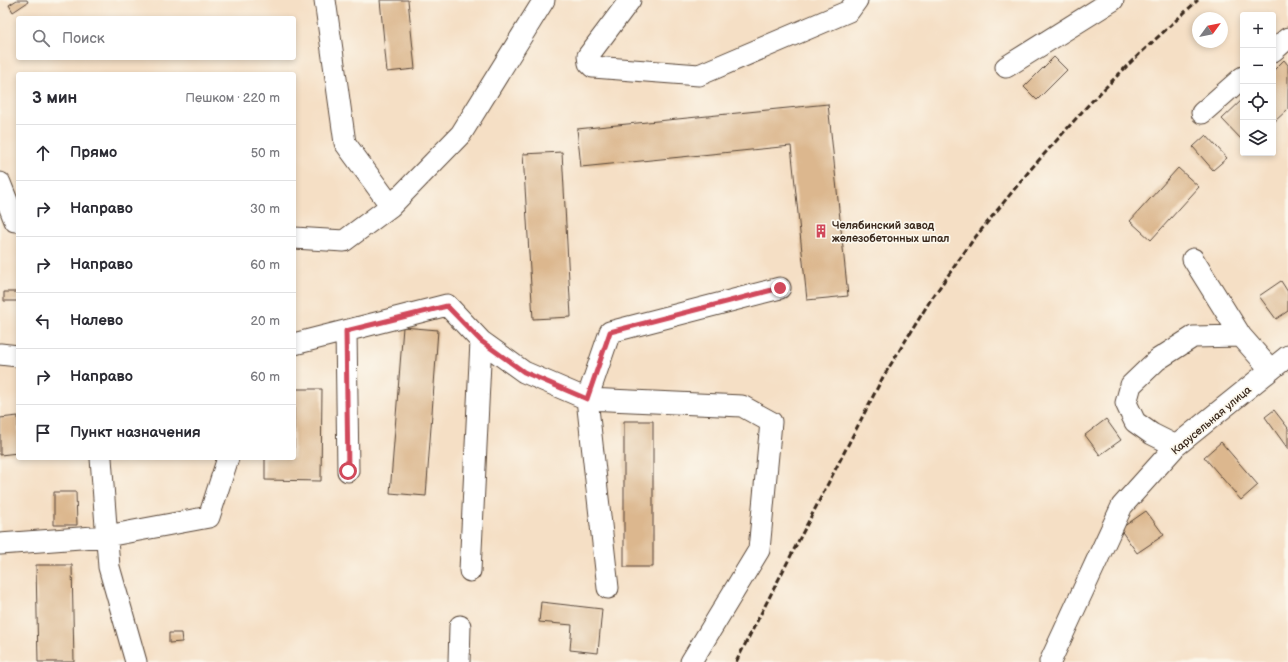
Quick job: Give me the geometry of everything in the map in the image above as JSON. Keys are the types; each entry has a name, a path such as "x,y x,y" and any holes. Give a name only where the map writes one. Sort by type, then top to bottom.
{"street":[{"path":"325,0 345,143 391,206"},
{"path":"296,238 344,241 391,206 461,134 544,0"},
{"path":"630,0 588,56 588,63 593,67 699,75 850,11 857,0"},
{"path":"1006,67 1113,0"},
{"path":"1276,48 1288,38"},
{"path":"1202,113 1240,80"},
{"path":"0,183 16,221"},
{"path":"1193,259 1241,336 1271,370"},
{"path":"608,588 587,399 610,332 780,288"},
{"path":"296,344 447,306 481,341 524,372 587,399 742,406 771,422 759,550 691,662"},
{"path":"346,331 348,471"},
{"path":"1176,446 1152,434 1135,422 1126,403 1131,385 1157,360 1192,337 1241,336"},
{"path":"470,571 481,341"},
{"path":"0,354 16,356"},
{"name":"Карусельная улица","path":"1050,662 1122,506 1176,446 1288,356"},
{"path":"101,460 109,567 136,662"},
{"path":"0,544 107,536 209,517 227,460"},
{"path":"459,662 460,626"}],"building":[{"path":"17,0 27,0 28,2 13,12 9,5"},
{"path":"380,0 408,0 415,69 387,72"},
{"path":"1054,57 1067,70 1037,100 1024,87"},
{"path":"1284,60 1288,65 1288,109 1276,120 1276,84 1276,68"},
{"path":"1240,102 1240,138 1222,119"},
{"name":"Челябинский завод железобетонных шпал","path":"828,104 848,296 807,300 791,146 581,167 577,129"},
{"path":"1206,135 1227,158 1213,170 1193,147"},
{"path":"562,152 571,317 533,319 523,154"},
{"path":"1178,168 1199,187 1151,240 1130,221"},
{"path":"1281,281 1288,292 1288,311 1276,319 1259,296"},
{"path":"4,292 16,292 16,301 4,301"},
{"path":"403,327 438,330 426,496 390,493"},
{"path":"296,389 322,389 321,481 265,480 265,460 296,460"},
{"path":"1274,410 1288,428 1288,449 1265,417"},
{"path":"16,416 16,453 0,455 0,418"},
{"path":"1106,419 1121,440 1100,455 1085,435"},
{"path":"624,421 653,421 653,567 624,567"},
{"path":"1221,442 1258,485 1241,500 1204,457"},
{"path":"54,492 76,492 77,525 54,525"},
{"path":"1146,511 1164,535 1137,553 1120,529"},
{"path":"36,565 72,565 74,662 38,662"},
{"path":"541,602 602,609 598,653 570,650 572,625 539,622"},
{"path":"169,633 181,633 182,642 169,643"}],"railway":[{"path":"736,662 883,377 930,301 973,240 1030,170 1090,103 1132,61 1198,0"}],"place":[{"name":"Челябинский завод железобетонных шпал","path":"821,231"}],"route":[{"path":"348,471 346,331 447,306 481,341 524,372 587,399 610,332 780,288"}]}
